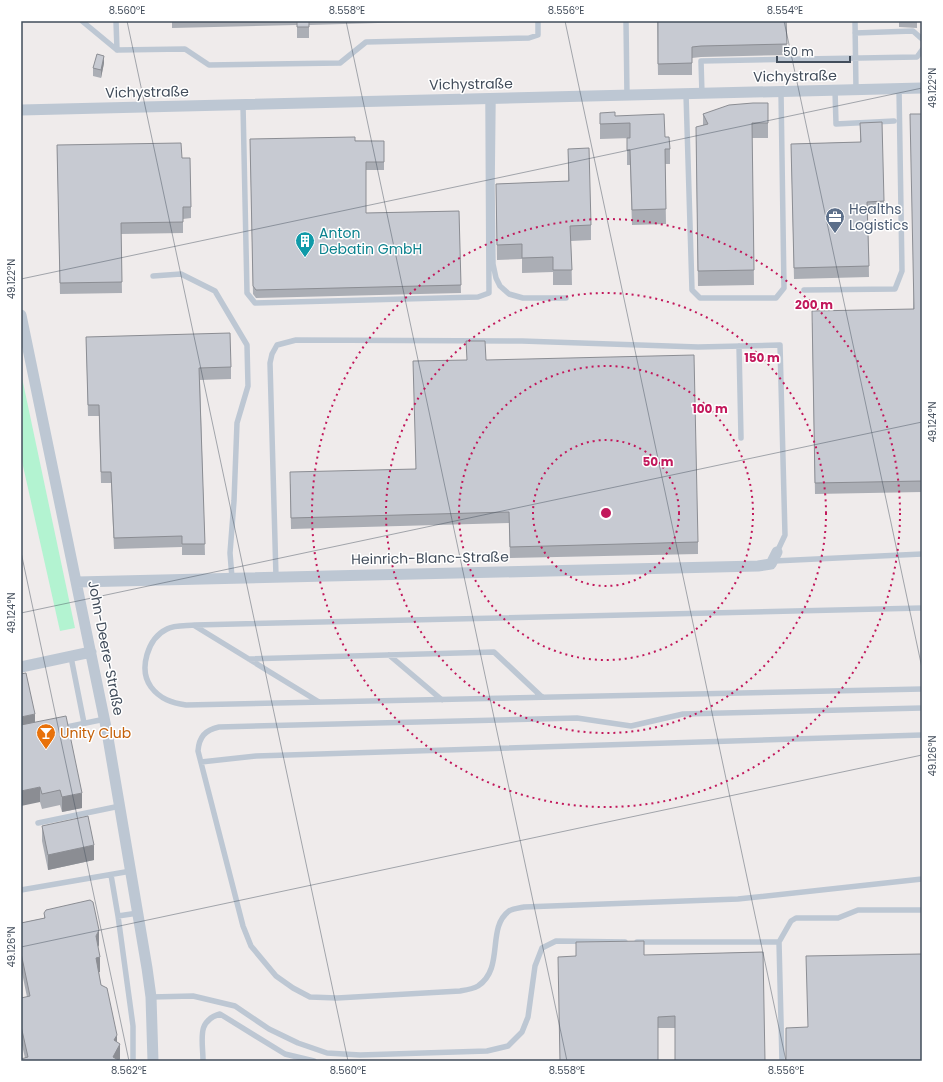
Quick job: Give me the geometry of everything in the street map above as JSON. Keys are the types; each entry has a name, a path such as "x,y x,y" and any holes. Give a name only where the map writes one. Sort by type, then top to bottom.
{"street":[{"name":"Vichystraße","path":"21,110 922,88"},
{"name":"John-Deere-Straße","path":"21,316 77,582 120,806 151,997 153,1061"},
{"name":"Heinrich-Blanc-Straße","path":"77,582 758,566 771,564 775,557"},
{"path":"21,667 91,652"}],"lane":[{"path":"82,21 117,50 185,49 209,66 340,63 366,42 529,38 538,35 538,21"},
{"path":"116,21 117,50"},
{"path":"626,21 627,96"},
{"path":"855,21 856,90"},
{"path":"855,33 913,31 922,39"},
{"path":"702,94 701,61 917,57 922,50"},
{"path":"804,290 895,289 902,271 899,89"},
{"path":"835,90 836,124 894,122"},
{"path":"686,94 692,290 700,298 776,298 784,288 780,92"},
{"path":"242,105 247,293 255,303 478,297 489,293 491,99"},
{"path":"491,99 494,264 496,278 500,286 509,294 523,298 566,298"},
{"path":"153,276 181,274 215,291 247,345 248,386 237,423 230,553 232,578"},
{"path":"276,577 270,363 272,354 277,345 296,340 522,341 698,347 780,345 785,535 775,557 922,554"},
{"path":"739,346 741,438"},
{"path":"922,608 195,626 168,628 156,638 148,648 146,672 150,686 159,696 172,703 186,705 922,689"},
{"path":"195,626 319,702"},
{"path":"249,659 494,652 542,697"},
{"path":"389,655 442,700"},
{"path":"71,657 84,723"},
{"path":"922,708 682,714 631,726 577,718 219,727 209,730 199,743 198,752 243,926 251,946 276,976 293,988 310,996 337,998 460,991 477,987 488,977 493,964 499,922 509,911 524,907 738,899 922,879"},
{"path":"56,729 104,719"},
{"path":"201,762 256,756 922,735"},
{"path":"38,823 120,806"},
{"path":"21,890 131,871"},
{"path":"111,875 133,1026 133,1061"},
{"path":"782,1061 779,942 791,921 796,918 838,918 858,910 922,910"},
{"path":"118,916 138,913"},
{"path":"151,997 193,996 235,1006 269,1029 298,1043 328,1053 360,1055 487,1050 508,1046 522,1032 528,1017 535,966 542,948 556,941 779,942"},
{"path":"203,1061 203,1025 209,1018 220,1014 286,1054 314,1061"}],"green space":[{"path":"21,373 75,628 60,631 21,457"}],"building":[{"path":"297,21 309,21 309,27 297,27"},
{"path":"658,21 786,21 787,44 692,47 692,63 658,64"},
{"path":"97,54 104,56 101,70 93,68"},
{"path":"768,103 768,123 752,123 754,270 698,271 696,127 708,124 703,114 729,105"},
{"path":"615,112 615,116 664,114 665,137 669,137 670,149 665,149 666,209 632,210 630,150 627,150 627,138 630,138 630,123 600,124 600,113"},
{"path":"910,114 922,114 922,481 815,483 812,311 914,309"},
{"path":"882,122 884,201 867,202 869,266 794,268 791,144 861,142 860,123"},
{"name":"Anton Debatin GmbH","path":"355,137 355,141 384,141 384,162 366,162 366,213 459,211 461,285 256,290 253,286 250,139"},
{"path":"181,143 182,158 190,158 191,207 183,207 183,222 121,223 122,282 60,283 57,145"},
{"path":"589,148 591,225 570,226 572,270 553,270 553,257 522,258 522,244 497,245 496,184 569,181 568,149"},
{"path":"230,333 231,367 199,368 205,544 182,544 182,536 114,538 111,472 101,472 99,405 88,405 86,337"},
{"path":"466,341 485,341 486,360 694,355 698,542 510,547 509,512 291,518 290,472 416,469 413,361 467,360"},
{"path":"26,673 35,714 21,717 21,674"},
{"path":"66,716 82,793 62,797 60,790 42,794 40,787 21,791 21,725"},
{"path":"88,816 94,845 48,855 42,826"},
{"path":"90,900 93,902 99,930 96,936 100,957 96,958 101,985 107,988 117,1035 114,1040 120,1044 113,1057 120,1061 21,1061 21,1059 28,1057 21,1026 21,998 30,996 21,953 21,923 45,918 44,913 46,910"},
{"path":"644,941 644,955 763,952 765,1061 675,1061 675,1016 658,1017 658,1061 560,1061 558,957 576,956 576,942"},
{"path":"922,954 922,1061 786,1061 786,1028 808,1027 806,956"}],"place":[{"name":"Healths Logistics","path":"835,234"},
{"name":"Anton Debatin GmbH","path":"305,258"},
{"name":"Unity Club","path":"46,750"}]}
